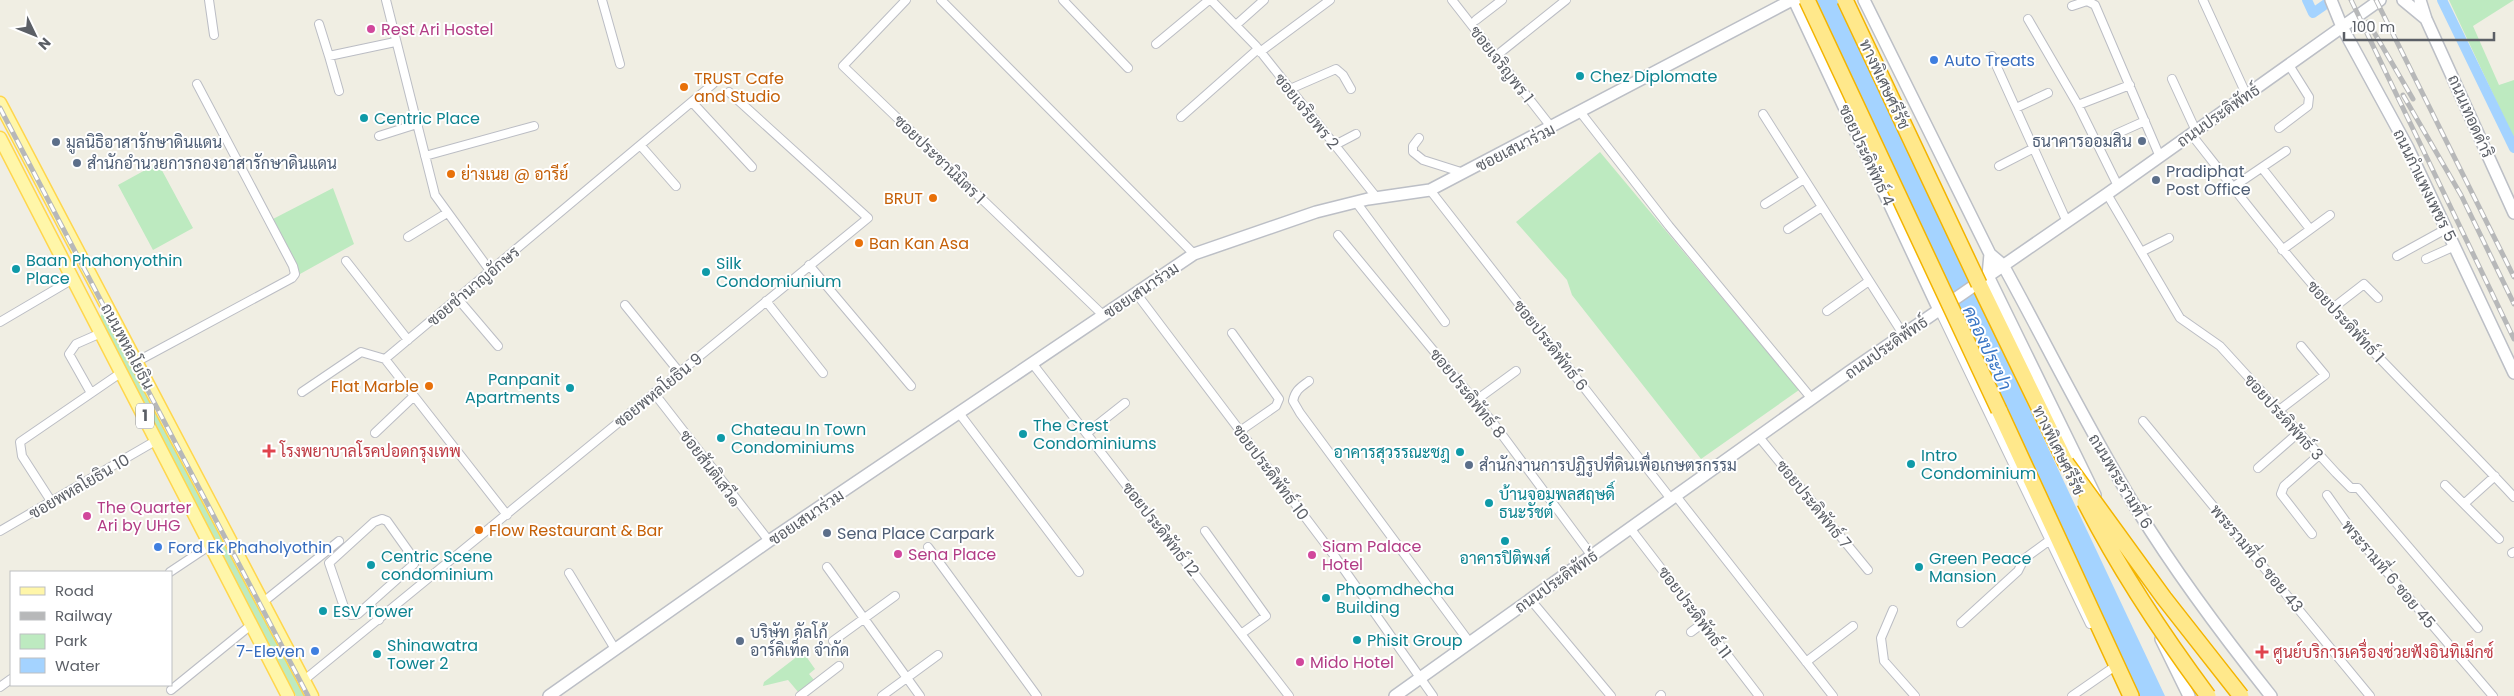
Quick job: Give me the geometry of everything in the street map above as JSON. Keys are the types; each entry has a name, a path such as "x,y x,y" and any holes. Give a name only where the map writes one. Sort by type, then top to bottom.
{"highway":[{"path":"1807,0 2131,696"},
{"name":"ทางพิเศษศรีรัช","path":"1845,0 2008,347 2099,530 2171,646 2208,696"},
{"path":"2066,463 2164,598 2241,696"}],"main road":[{"name":"ซอยเสนาร่วม","path":"549,696 769,541 1194,254 1316,212 1356,202 1430,190 1552,128 1793,0"},
{"name":"ซอยประดิพัทธ์ 4","path":"1793,0 1940,310"},
{"name":"ถนนพระรามที่ 6","path":"1864,0 1990,254 2003,265 2080,411 2139,513 2223,636 2271,696"},
{"name":"ถนนประดิพัทธ์","path":"1396,696 1903,334 2160,157 2380,0"},
{"name":"ถนนเทอดดำริ","path":"2403,0 2426,19"},
{"name":"ถนนเทอดดำริ","path":"2420,0 2426,19 2514,213"},
{"name":"ถนนกำแพงเพชร 5","path":"2333,5 2342,28 2408,148 2514,373"},
{"name":"ถนนพหลโยธิน","path":"0,103 312,696"},
{"name":"ถนนพหลโยธิน","path":"0,138 212,544 250,625 288,696"},
{"path":"1988,276 1990,254"},
{"path":"72,279 88,271"},
{"name":"ถนนพระรามที่ 6","path":"1988,276 2075,450 2189,696"},
{"path":"90,311 106,303"},
{"path":"158,440 173,432"}],"street":[{"path":"209,0 214,35"},
{"path":"386,0 395,42 435,194 446,213 491,272"},
{"path":"602,0 620,64"},
{"name":"ซอยประชานิมิตร 1","path":"906,0 844,63 844,67 1103,316"},
{"path":"941,0 1194,254"},
{"path":"1156,44 1210,0"},
{"name":"ซอยเจริยพร 2","path":"1210,0 1259,50 1377,198"},
{"path":"1236,25 1264,0"},
{"path":"1181,117 1259,50 1330,0"},
{"name":"ซอยเจริญพร 1","path":"1452,0 1552,128"},
{"path":"1476,20 1502,0"},
{"path":"1501,52 1566,0"},
{"path":"2203,0 2247,96"},
{"path":"2072,6 2087,1 2095,5 2160,157"},
{"path":"1069,2 1128,68"},
{"path":"2028,19 2078,105 2118,186"},
{"path":"319,24 339,91"},
{"path":"329,56 395,42"},
{"path":"1992,56 2067,222"},
{"path":"2279,128 2308,106 2310,102 2289,65"},
{"path":"1290,89 1336,69 1343,75 1350,89"},
{"name":"ซอยประดิพัทธ์ 1","path":"2172,78 2193,132 2233,188 2282,250 2381,360 2407,384 2514,496"},
{"path":"136,362 292,278 295,274 293,266 197,84"},
{"name":"ซอยชำนาญอักษร","path":"385,359 713,84"},
{"path":"2078,105 2130,85"},
{"name":"ซอยพหลโยธิน 9","path":"304,681 868,218 729,92"},
{"path":"2016,108 2048,93"},
{"path":"692,102 752,167"},
{"path":"1581,112 1669,226 1812,399"},
{"path":"1763,114 1903,334"},
{"path":"2116,134 2145,121"},
{"path":"379,136 417,124"},
{"path":"425,156 534,126"},
{"path":"1335,145 1356,134"},
{"path":"1420,138 1413,146 1413,152 1418,158 1464,173"},
{"path":"641,146 676,186"},
{"path":"1999,166 2034,148"},
{"path":"2233,188 2286,151"},
{"path":"2262,168 2310,230"},
{"path":"1765,204 1804,179"},
{"name":"ซอยประดิพัทธ์ 6","path":"1430,190 1833,696"},
{"name":"ซอยประดิพัทธ์ 3","path":"2107,194 2180,318 2220,346 2298,433 2351,488 2358,488 2478,628"},
{"path":"1356,202 1445,322"},
{"path":"1788,229 1822,207"},
{"path":"408,238 446,213"},
{"path":"2282,250 2330,215"},
{"path":"2397,256 2446,229"},
{"name":"ซอยประดิพัทธ์ 8","path":"1338,236 1475,401 1592,556"},
{"path":"2141,252 2169,238"},
{"path":"2426,259 2455,246"},
{"path":"346,261 408,340"},
{"path":"809,265 911,386"},
{"path":"0,322 72,279"},
{"path":"1827,311 1869,281"},
{"path":"2333,308 2364,284 2378,298"},
{"name":"ซอยประดิพัทธ์ 10","path":"1136,293 1336,558 1433,696"},
{"path":"458,299 498,346"},
{"path":"766,301 823,373"},
{"path":"625,305 680,373"},
{"path":"1940,310 2123,696"},
{"path":"91,393 69,356 70,351 76,344 102,333"},
{"path":"1232,333 1280,399 1276,406 1240,431"},
{"path":"2278,411 2325,375 2301,346"},
{"path":"302,392 361,352 385,359 507,515"},
{"name":"ซอยประดิพัทธ์ 12","path":"1032,363 1289,696"},
{"path":"1475,401 1516,371"},
{"path":"51,501 22,456 20,442 122,372"},
{"path":"1309,381 1297,390 1294,396 1293,401 1300,413 1470,643"},
{"name":"ซอยสันติเสวี๑","path":"654,393 769,541"},
{"path":"374,433 414,396"},
{"path":"1087,433 1125,403"},
{"path":"959,413 1079,572"},
{"name":"พระรามที่ 6 ซอย 43","path":"2144,421 2370,696"},
{"path":"2258,468 2298,433"},
{"name":"ซอยประดิพัทธ์ 7","path":"1759,437 1868,570"},
{"name":"ซอยพหลโยธิน 10","path":"0,531 158,440"},
{"path":"2312,534 2281,494 2284,486 2319,455"},
{"path":"2464,503 2495,476"},
{"path":"2446,485 2499,539"},
{"name":"พระรามที่ 6 ซอย 45","path":"2327,495 2356,536 2493,696"},
{"path":"382,519 387,521 414,559 414,564 370,604 358,614 351,615 344,607 329,563 374,522 382,519"},
{"name":"ซอยประดิพัทธ์ 11","path":"1630,528 1760,696"},
{"path":"1205,530 1266,616 1241,634"},
{"path":"1961,622 2018,572 2024,559 2050,540"},
{"path":"262,603 339,541"},
{"path":"172,571 212,544"},
{"path":"928,547 1037,696"},
{"path":"827,567 920,696"},
{"path":"569,573 615,648"},
{"path":"833,641 895,596"},
{"path":"1530,599 1611,696"},
{"path":"370,604 379,620"},
{"path":"1893,610 1881,638 1884,661 1915,696"},
{"path":"1691,632 1703,623"},
{"path":"171,690 250,625"},
{"path":"1806,662 1853,626"},
{"path":"882,696 938,655"},
{"path":"800,696 839,666"},
{"path":"2072,696 2111,669"}],"green space":[{"path":"2449,0 2514,0 2473,26 2499,85 2514,80 2514,139"},
{"path":"1600,152 1799,390 1701,459 1572,295 1567,280 1516,222"},
{"path":"158,163 193,228 153,250 118,185"},
{"path":"333,188 354,244 300,274 273,219"},
{"path":"103,313 107,313 308,696 296,696 98,319"},
{"path":"803,652 815,669 809,674 814,680 799,693 788,680 763,686 764,682"}],"water":[{"name":"คลองประปา","path":"1810,0 1837,0 2165,696 2136,696 2091,592"}],"waterway":[{"path":"2307,0 2313,13 2326,4"},
{"path":"2442,0 2514,148"}],"railway":[{"path":"2351,0 2514,339"},
{"path":"2376,0 2514,277"},
{"path":"2368,22 2413,99"},
{"path":"2403,95 2461,195 2514,304"},
{"path":"0,108 308,696"}],"place":[{"name":"Rest Ari Hostel","path":"371,29"},
{"name":"Auto Treats","path":"1934,60"},
{"name":"Chez Diplomate","path":"1580,76"},
{"name":"TRUST Cafe and Studio","path":"684,87"},
{"name":"Centric Place","path":"364,118"},
{"name":"ธนาคารออมสิน","path":"2142,141"},
{"name":"มูลนิธิอาสารักษาดินแดน","path":"56,142"},
{"name":"สำนักอำนวยการกองอาสารักษาดินแดน","path":"77,163"},
{"name":"ย่างเนย @ อารีย์","path":"451,174"},
{"name":"Pradiphat Post Office","path":"2156,180"},
{"name":"BRUT","path":"933,198"},
{"name":"Ban Kan Asa","path":"859,243"},
{"name":"Baan Phahonyothin Place","path":"16,269"},
{"name":"Silk Condomiunium","path":"706,272"},
{"name":"Flat Marble","path":"429,386"},
{"name":"Panpanit Apartments","path":"570,388"},
{"name":"The Crest Condominiums","path":"1023,434"},
{"name":"Chateau In Town Condominiums","path":"721,438"},
{"name":"โรงพยาบาลโรคปอดกรุงเทพ","path":"269,451"},
{"name":"อาคารสุวรรณะชฎ","path":"1460,452"},
{"name":"Intro Condominium","path":"1911,464"},
{"name":"สำนักงานการปฏิรูปที่ดินเพื่อเกษตรกรรม","path":"1469,465"},
{"name":"บ้านจอมพลสฤษดิ์ ธนะรัชต์","path":"1489,503"},
{"name":"The Quarter Ari by UHG","path":"87,516"},
{"name":"Flow Restaurant & Bar","path":"479,530"},
{"name":"Sena Place Carpark","path":"827,533"},
{"name":"อาคารปิติพงศ์","path":"1505,541"},
{"name":"Ford Ek Phaholyothin","path":"158,547"},
{"name":"Sena Place","path":"898,554"},
{"name":"Siam Palace Hotel","path":"1312,555"},
{"name":"Centric Scene condominium","path":"371,565"},
{"name":"Green Peace Mansion","path":"1919,567"},
{"name":"Phoomdhecha Building","path":"1326,598"},
{"name":"ESV Tower","path":"323,611"},
{"name":"Phisit Group","path":"1357,640"},
{"name":"บริษัท อัลโก้ อาร์คิเท็ค จำกัด","path":"740,641"},
{"name":"7-Eleven","path":"315,651"},
{"name":"ศูนย์บริการเครื่องช่วยฟังอินทิเม็กซ์","path":"2262,652"},
{"name":"Shinawatra Tower 2","path":"377,654"},
{"name":"Mido Hotel","path":"1300,662"}]}
